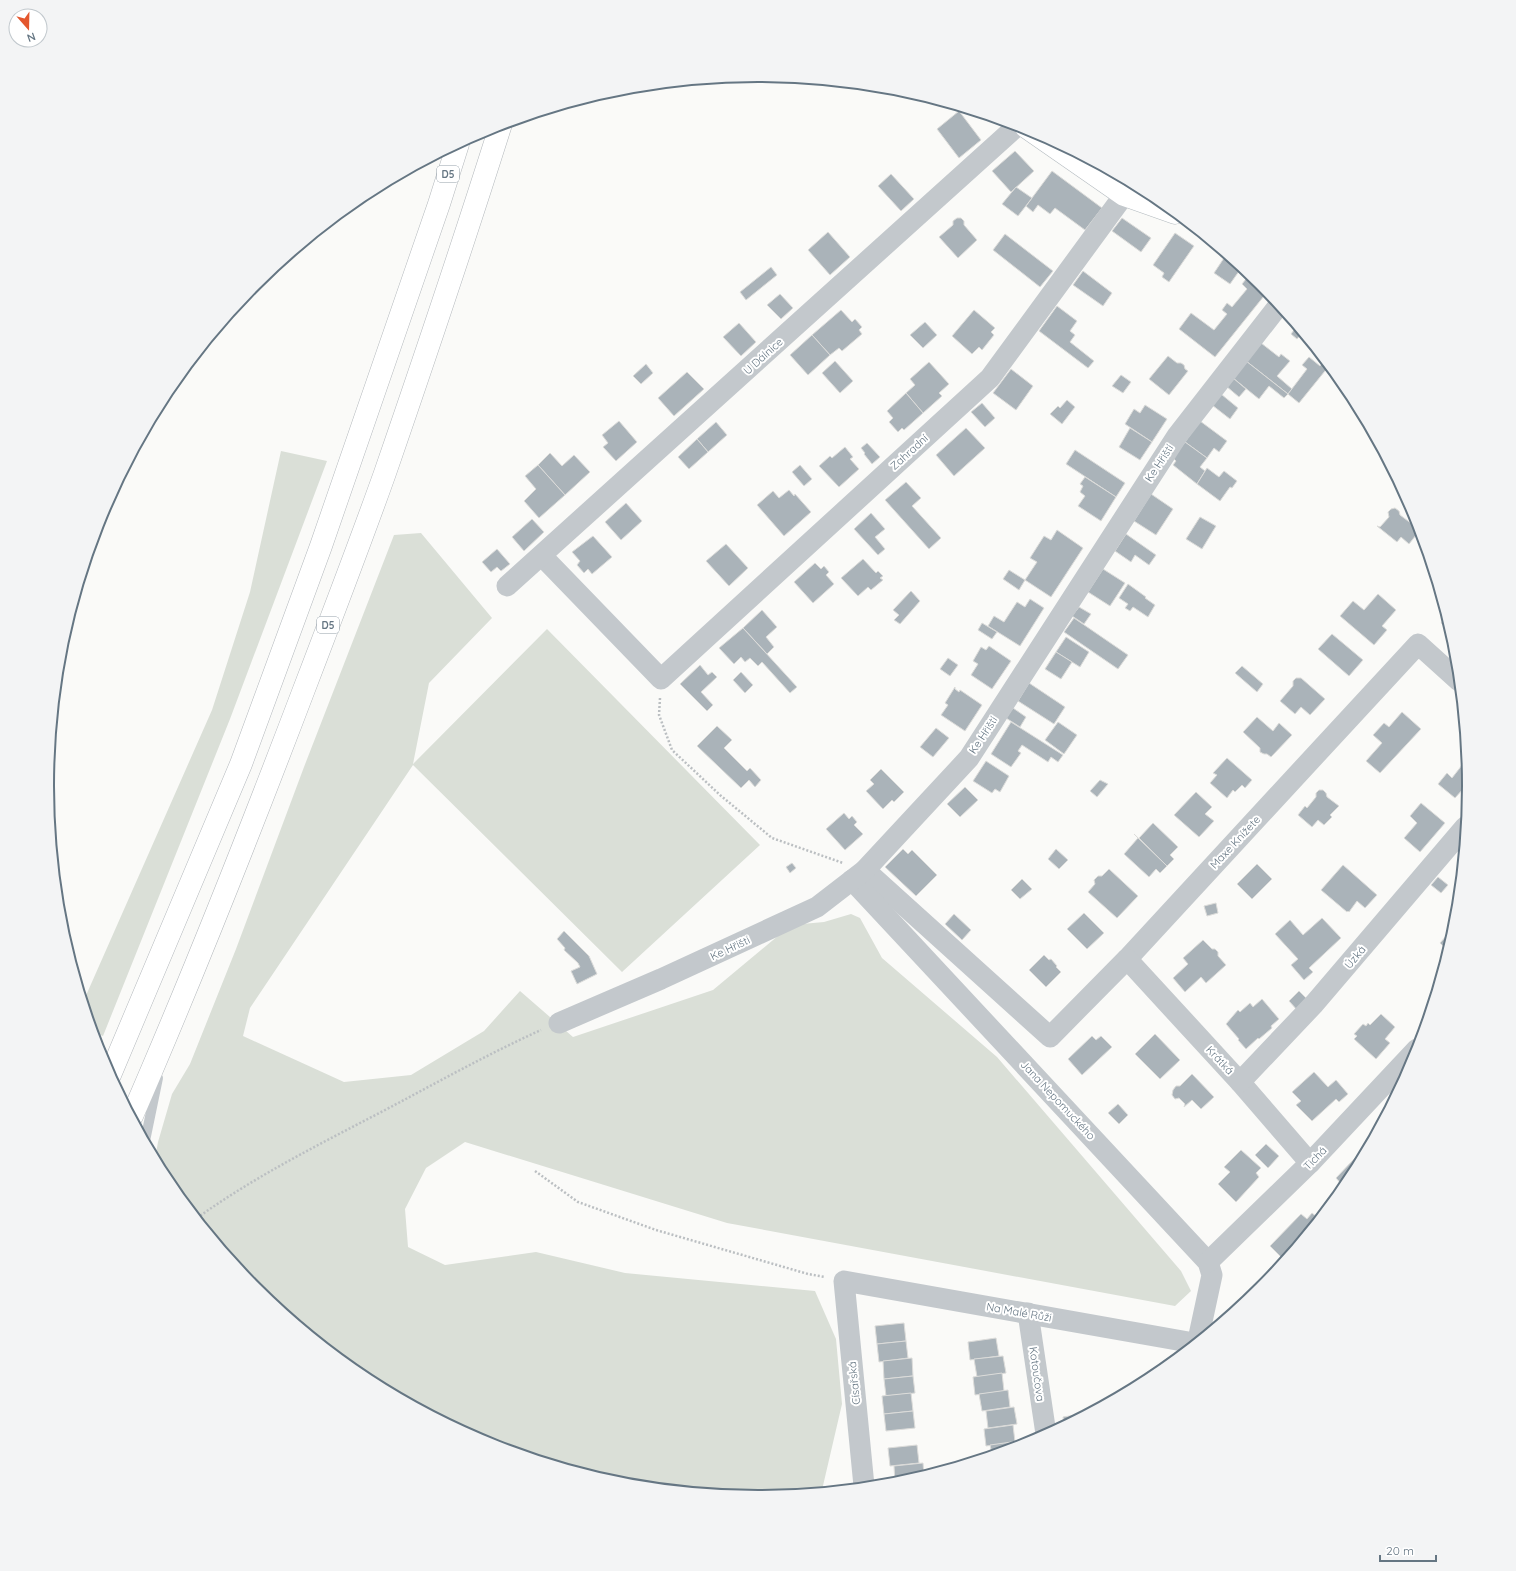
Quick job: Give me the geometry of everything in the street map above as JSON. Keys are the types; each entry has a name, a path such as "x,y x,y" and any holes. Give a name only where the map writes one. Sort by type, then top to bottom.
{"main road":[{"name":"D5","path":"134,1111 165,1041 260,805 380,487 471,219 498,132"},
{"path":"1057,149 1124,195 1160,208"},
{"name":"D5","path":"113,1067 243,756 321,546 439,204 456,150"}],"street":[{"name":"U Dálnice","path":"507,586 1013,130"},
{"name":"Zahradní","path":"661,679 990,378 1124,195"},
{"name":"Ke Hřišti","path":"559,1022 661,979 817,907 859,875 969,758 1177,436 1275,309"},
{"path":"542,556 661,679"},
{"name":"Maxe Knížete","path":"859,875 1050,1037 1127,959 1418,644 1453,675"},
{"name":"Úzká","path":"1240,1082 1314,1004 1460,834"},
{"name":"Jana Nepomuckého","path":"859,875 1208,1262"},
{"name":"Krátká","path":"1127,959 1240,1082 1310,1163"},
{"name":"Tichá","path":"1208,1262 1310,1163 1405,1062"},
{"path":"1199,1334 1212,1275 1208,1262"},
{"name":"Na Malé Růži","path":"844,1280 1189,1342"},
{"name":"Císařská","path":"844,1280 864,1481"},
{"name":"Kotoučova","path":"1028,1313 1045,1428"}],"lane":[{"path":"146,1134 165,1041"}],"path":[{"path":"661,679 659,716 672,750 720,795 772,838 859,875"},
{"path":"200,1216 228,1196 306,1151 503,1047 559,1022"},
{"path":"535,1171 578,1202 585,1205 656,1230 793,1270 844,1280"}],"shaded area":[{"path":"281,451 327,461 230,719 103,1036 100,1035 86,995 212,710 250,592"},
{"path":"421,533 492,618 429,683 413,764 547,629 760,845 622,972 413,765 250,1008 243,1036 344,1082 411,1075 484,1031 520,991 573,1037 713,990 791,925 824,922 851,914 860,918 882,958 997,1057 1181,1271 1191,1291 1175,1306 727,1223 465,1142 426,1168 405,1209 408,1247 445,1265 536,1252 625,1273 815,1291 836,1339 842,1404 823,1486 758,1490 712,1488 621,1476 576,1466 489,1436 447,1417 406,1395 367,1371 329,1344 294,1315 260,1283 229,1250 199,1214 156,1151 158,1142 172,1094 190,1064 236,949 304,767 394,535"}],"building":[{"path":"959,111 981,140 959,158 937,129"},
{"path":"1015,151 1034,171 1011,192 992,171"},
{"path":"1052,171 1102,208 1085,230 1055,208 1050,214 1038,205 1033,212 1026,206"},
{"path":"891,174 914,199 901,211 878,186"},
{"path":"1016,187 1032,198 1018,216 1002,204"},
{"path":"957,218 961,218 964,221 964,225 977,240 958,258 939,237 953,225 953,221"},
{"path":"1122,218 1151,238 1141,252 1112,231"},
{"path":"828,232 850,257 830,275 808,250"},
{"path":"1175,233 1194,246 1169,282 1162,277 1164,273 1153,265"},
{"path":"1005,234 1053,271 1040,287 993,250"},
{"path":"1224,258 1239,272 1230,284 1214,273"},
{"path":"771,267 777,275 746,300 740,292"},
{"path":"1083,271 1112,293 1103,306 1073,285"},
{"path":"1246,279 1264,296 1215,357 1179,329 1191,313 1214,330 1227,314 1222,310 1227,303 1232,307 1247,289 1242,284"},
{"path":"780,294 793,308 781,319 767,305"},
{"path":"1057,306 1077,321 1070,331 1075,335 1070,342 1094,361 1088,368 1039,331"},
{"path":"841,310 852,322 855,319 862,327 859,330 862,334 842,351 839,348 830,355 812,335"},
{"path":"974,310 995,328 991,332 994,335 982,350 979,347 972,354 952,336"},
{"path":"925,322 937,335 923,348 910,335"},
{"path":"739,323 756,342 741,356 723,337"},
{"path":"1294,330 1300,336 1297,339 1291,334"},
{"path":"812,335 830,355 808,375 790,355"},
{"path":"1261,343 1279,357 1281,354 1290,361 1277,376 1292,389 1288,394 1246,361"},
{"path":"1168,356 1177,363 1184,365 1185,369 1188,371 1169,395 1149,379"},
{"path":"1309,357 1320,366 1322,364 1326,370 1299,403 1288,394 1307,369 1302,365"},
{"path":"835,361 853,381 840,393 822,373"},
{"path":"1246,361 1288,394 1284,398 1269,386 1259,399 1233,378"},
{"path":"929,362 949,384 939,393 942,396 923,413 906,393 915,385 910,379"},
{"path":"646,364 653,373 641,384 633,376"},
{"path":"1011,369 1033,386 1016,410 993,393"},
{"path":"687,372 704,389 674,416 658,398"},
{"path":"1121,375 1131,382 1123,393 1112,386"},
{"path":"1233,378 1246,389 1239,397 1226,386"},
{"path":"906,393 923,413 904,430 902,428 898,432 889,422 893,418 887,411"},
{"path":"1221,394 1238,408 1230,419 1212,405"},
{"path":"1067,400 1075,407 1062,424 1050,414 1058,406 1060,408"},
{"path":"982,403 995,418 985,427 971,412"},
{"path":"1145,405 1167,419 1152,442 1125,424 1134,409 1140,413"},
{"path":"619,421 637,442 616,461 603,447 608,443 602,435"},
{"path":"1200,421 1227,441 1219,452 1214,448 1207,458 1185,442"},
{"path":"716,422 727,435 708,452 697,439"},
{"path":"966,428 985,448 954,476 936,455"},
{"path":"1130,428 1152,442 1140,460 1119,447"},
{"path":"697,439 708,452 689,469 678,457"},
{"path":"1185,442 1207,458 1200,467 1205,471 1197,484 1173,465 1176,461 1173,458"},
{"path":"867,443 880,457 872,464 861,448"},
{"path":"845,447 853,457 850,459 859,469 839,487 819,466 830,456 832,458"},
{"path":"1075,450 1125,483 1116,497 1066,464"},
{"path":"550,453 562,466 574,455 590,472 565,495 538,465"},
{"path":"538,465 565,495 539,518 524,501 536,489 525,476"},
{"path":"800,465 812,479 804,486 792,472"},
{"path":"1207,468 1219,477 1224,471 1237,481 1232,488 1230,487 1220,501 1197,484"},
{"path":"1085,477 1116,497 1101,521 1078,506 1085,496 1080,492 1083,486 1080,484"},
{"path":"906,482 921,498 912,506 941,538 929,549 885,500"},
{"path":"789,490 794,496 795,494 811,512 784,536 757,505 773,491 779,498"},
{"path":"1151,494 1173,509 1156,535 1134,521"},
{"path":"626,503 642,521 621,540 605,522"},
{"path":"1395,508 1399,511 1400,515 1411,523 1416,535 1409,544 1401,537 1397,542 1377,526 1380,527 1389,517 1388,512"},
{"path":"871,513 885,529 875,537 885,549 878,555 854,529"},
{"path":"1200,517 1216,526 1202,549 1186,539"},
{"path":"532,519 544,532 524,551 512,537"},
{"path":"1057,530 1083,548 1051,597 1025,580 1037,562 1030,558 1044,536 1051,540"},
{"path":"1126,534 1156,555 1149,565 1135,555 1131,562 1115,551"},
{"path":"593,536 612,557 592,574 588,569 584,573 577,565 580,561 572,552"},
{"path":"726,544 748,568 729,586 706,561"},
{"path":"497,549 510,564 501,571 497,567 491,572 482,562"},
{"path":"863,559 876,573 878,571 883,576 880,578 883,580 871,590 868,587 858,596 841,578"},
{"path":"815,563 821,569 824,566 829,572 826,575 834,584 813,603 794,582"},
{"path":"1103,569 1125,583 1110,606 1088,592"},
{"path":"1009,570 1025,580 1019,590 1003,579"},
{"path":"1128,584 1155,605 1148,617 1133,607 1130,611 1125,608 1128,604 1119,598"},
{"path":"911,591 920,601 900,624 894,620 899,615 893,610"},
{"path":"1378,594 1396,610 1382,626 1387,630 1374,645 1340,616 1353,601 1364,610"},
{"path":"1030,599 1044,608 1020,646 988,626 994,616 1004,622 1017,602 1025,607"},
{"path":"1079,607 1091,614 1084,624 1072,616"},
{"path":"762,610 777,627 766,637 774,647 767,654 743,628"},
{"path":"1074,618 1128,655 1118,669 1064,632"},
{"path":"982,623 997,632 992,639 978,630"},
{"path":"743,628 797,687 790,693 762,662 758,666 750,658 745,662 741,657 734,664 719,648"},
{"path":"1332,634 1363,660 1349,676 1318,649"},
{"path":"1066,637 1089,652 1080,667 1056,652"},
{"path":"989,646 1011,661 992,689 971,675 978,664 973,661 981,647 986,650"},
{"path":"1056,652 1072,662 1061,679 1045,669"},
{"path":"948,658 958,665 950,676 940,669"},
{"path":"700,665 708,675 712,672 717,677 701,692 713,705 707,711 680,684"},
{"path":"1242,666 1263,684 1257,692 1235,673"},
{"path":"741,672 753,685 745,693 733,680"},
{"path":"1296,678 1301,678 1325,699 1310,715 1301,707 1295,714 1280,701 1293,686 1293,681"},
{"path":"1029,683 1065,707 1054,724 1018,701"},
{"path":"955,687 955,689 959,692 960,690 982,705 965,731 941,715 948,705 945,703"},
{"path":"1013,708 1026,717 1020,727 1006,718"},
{"path":"1402,712 1421,729 1380,773 1366,761 1382,743 1373,735 1384,723 1389,727"},
{"path":"1257,717 1273,731 1279,723 1292,735 1271,757 1260,752 1260,748 1243,732"},
{"path":"1011,722 1063,755 1058,762 1051,757 1048,762 1022,745 1018,751 1021,753 1011,767 991,754"},
{"path":"1058,722 1077,735 1064,754 1045,740"},
{"path":"717,726 732,740 724,748 747,771 750,768 761,780 755,787 749,780 741,788 697,746"},
{"path":"936,728 949,738 933,757 920,747"},
{"path":"1227,758 1252,780 1245,788 1242,785 1235,792 1233,790 1227,798 1210,783 1217,775 1213,773"},
{"path":"986,761 1009,776 1000,792 995,789 992,793 973,781"},
{"path":"1461,766 1462,790 1455,798 1438,784 1447,773 1452,778"},
{"path":"881,769 904,792 894,802 892,800 883,809 866,791 874,784 870,780"},
{"path":"1100,780 1108,784 1097,797 1090,791"},
{"path":"965,787 978,800 960,817 947,804"},
{"path":"1319,790 1323,790 1327,797 1339,806 1330,815 1332,817 1324,825 1318,820 1312,827 1298,815 1305,806 1307,808 1316,797 1316,793"},
{"path":"1196,792 1212,807 1205,814 1214,821 1199,837 1174,815"},
{"path":"1421,803 1445,823 1420,852 1404,838 1417,823 1410,816"},
{"path":"844,813 849,819 852,816 857,822 854,825 863,834 845,850 826,829"},
{"path":"1153,823 1178,847 1170,855 1174,859 1167,866 1139,838"},
{"path":"1134,834 1167,866 1160,873 1156,869 1149,877 1124,854 1138,838"},
{"path":"903,849 908,854 912,850 937,875 916,896 885,867"},
{"path":"1056,849 1068,860 1059,869 1048,859"},
{"path":"792,863 796,868 790,873 786,867"},
{"path":"1257,864 1272,879 1252,899 1237,884"},
{"path":"1343,865 1377,895 1365,908 1357,901 1349,912 1347,912 1321,890"},
{"path":"1109,869 1138,896 1117,918 1088,892 1095,884 1094,880 1098,876 1102,876"},
{"path":"1438,877 1448,885 1441,893 1431,885"},
{"path":"1022,879 1032,889 1020,899 1011,890"},
{"path":"1216,903 1218,913 1207,916 1204,906"},
{"path":"1084,913 1104,933 1087,949 1067,929"},
{"path":"954,914 971,930 962,940 945,924"},
{"path":"1322,918 1341,938 1309,968 1313,972 1304,980 1291,965 1298,959 1275,934 1290,920 1303,935"},
{"path":"564,931 589,956 597,974 577,984 571,971 580,967 578,963 564,950 565,948 557,939"},
{"path":"1445,938 1443,946 1440,943"},
{"path":"1203,940 1212,949 1215,949 1218,952 1218,956 1226,965 1206,983 1201,977 1185,992 1173,978 1188,964 1183,958"},
{"path":"1044,955 1049,960 1051,959 1061,972 1046,987 1029,970"},
{"path":"1299,991 1308,1000 1298,1011 1289,1001"},
{"path":"1262,999 1279,1019 1271,1026 1272,1028 1246,1049 1226,1024 1238,1010 1240,1012 1250,1003 1253,1007"},
{"path":"1381,1014 1395,1027 1385,1039 1390,1043 1376,1059 1354,1039 1357,1036 1354,1034 1363,1024 1366,1026 1368,1023 1370,1025"},
{"path":"1155,1034 1180,1060 1160,1079 1135,1054"},
{"path":"1092,1036 1096,1040 1101,1036 1112,1047 1082,1075 1068,1059"},
{"path":"1314,1072 1328,1087 1336,1080 1348,1094 1339,1102 1336,1099 1312,1121 1296,1105 1301,1101 1292,1092"},
{"path":"1192,1074 1214,1097 1201,1109 1192,1100 1184,1107 1185,1104 1179,1098 1175,1099 1172,1095 1176,1086 1180,1086"},
{"path":"1118,1104 1128,1115 1119,1124 1108,1113"},
{"path":"1266,1144 1279,1156 1268,1168 1255,1155"},
{"path":"1241,1150 1261,1168 1256,1173 1259,1177 1236,1202 1218,1184 1230,1172 1224,1167"},
{"path":"1355,1158 1340,1182 1336,1178"},
{"path":"1312,1213 1315,1216 1281,1257 1270,1246 1301,1214 1307,1219"},
{"path":"904,1323 906,1341 877,1344 875,1326"},
{"path":"996,1338 999,1356 970,1360 968,1342"},
{"path":"906,1341 908,1358 879,1362 877,1344"},
{"path":"1003,1356 1006,1373 977,1377 974,1359"},
{"path":"912,1358 913,1376 884,1379 883,1361"},
{"path":"1002,1373 1004,1391 975,1395 973,1377"},
{"path":"913,1376 915,1393 886,1396 884,1379"},
{"path":"1008,1390 1010,1407 982,1411 979,1394"},
{"path":"911,1393 913,1411 884,1414 882,1396"},
{"path":"1014,1407 1017,1424 988,1428 986,1411"},
{"path":"913,1411 915,1428 886,1431 884,1414"},
{"path":"1072,1416 1063,1420 1063,1417"},
{"path":"1013,1425 1015,1441 986,1446 984,1429"},
{"path":"1010,1442 991,1449 990,1445"},
{"path":"917,1445 919,1463 890,1466 888,1448"},
{"path":"923,1463 924,1470 895,1476 894,1466"}]}
